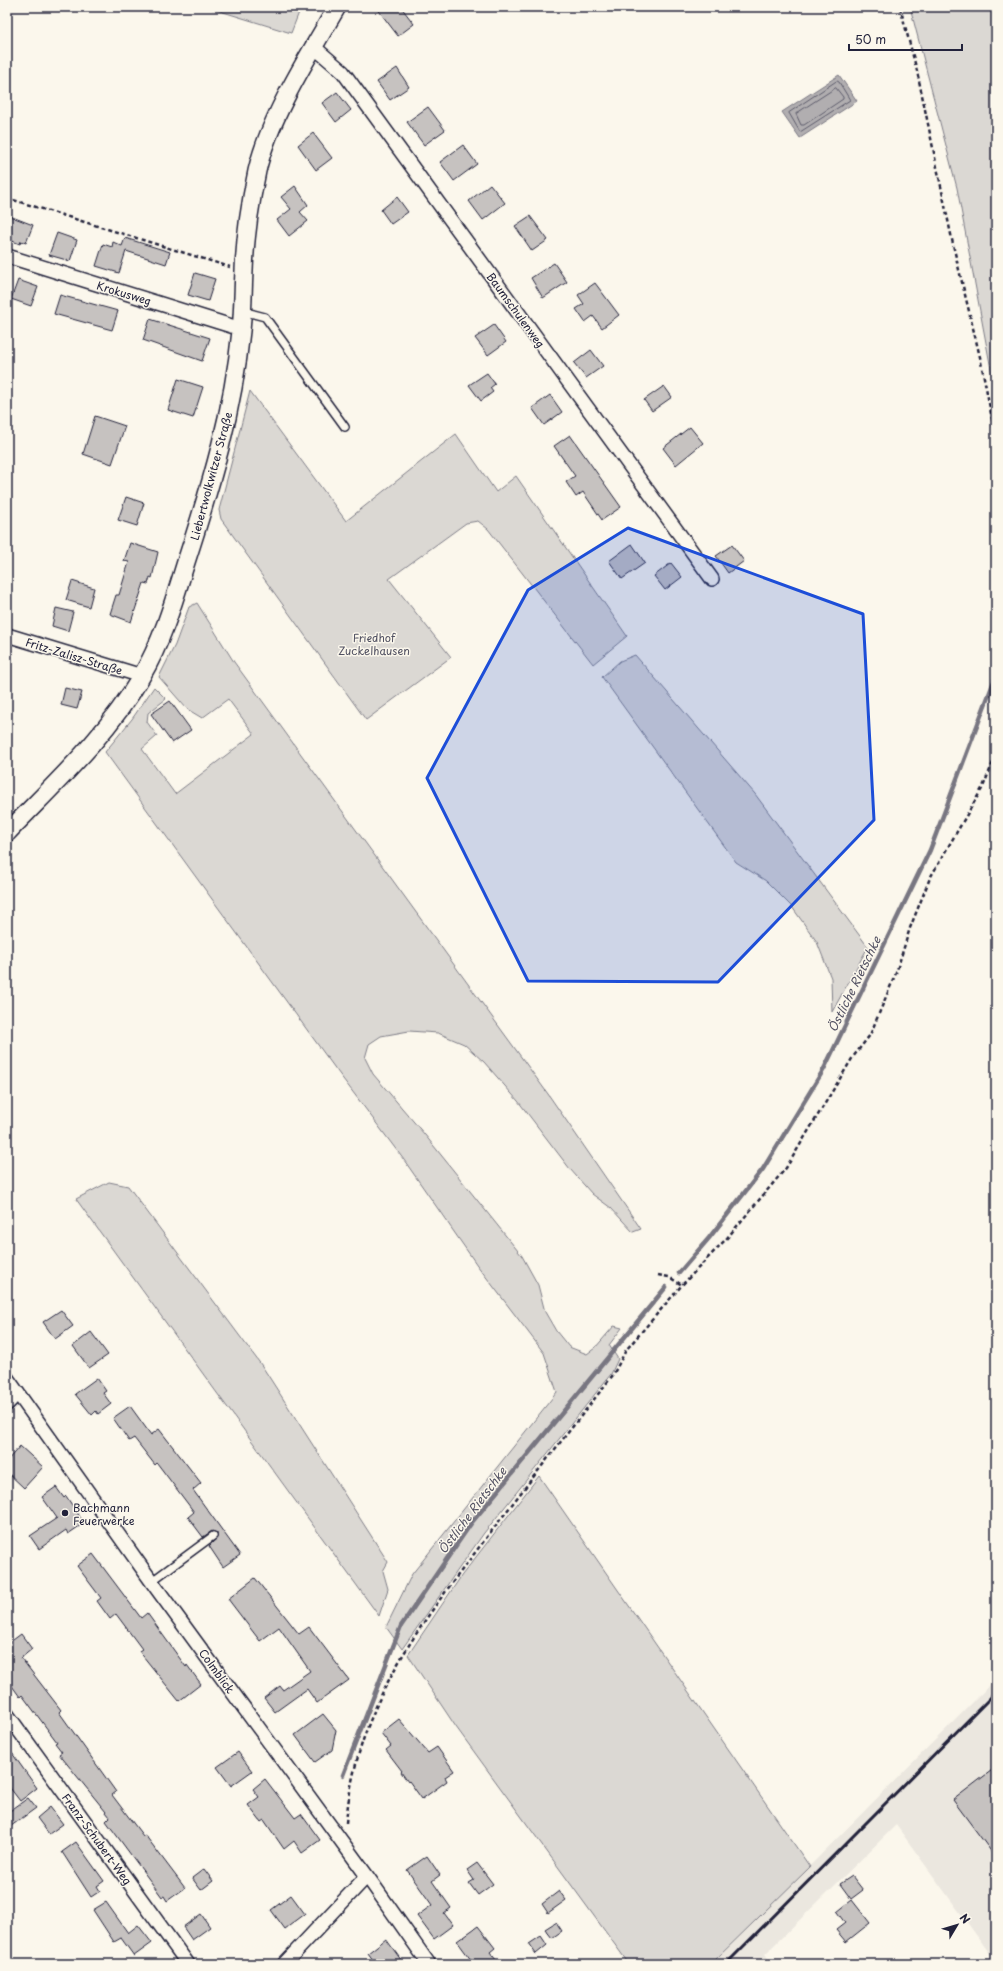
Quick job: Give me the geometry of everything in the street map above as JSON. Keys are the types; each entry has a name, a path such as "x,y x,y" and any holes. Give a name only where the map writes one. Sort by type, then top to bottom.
{"street":[{"name":"Liebertwolkwitzer Straße","path":"7,834 82,755 118,711 142,676 166,623 211,483 225,433 234,386 241,329 247,225 257,169 276,119 314,46 337,7"},
{"name":"Baumschulenweg","path":"314,46 343,72 712,579"},
{"name":"Krokusweg","path":"7,256 241,329"},
{"name":"Fritz-Zalisz-Straße","path":"7,635 142,676"},
{"name":"Colmblick","path":"7,1378 152,1582 367,1876 429,1964"},
{"path":"7,1404 18,1393"},
{"name":"Franz-Schubert-Weg","path":"7,1714 188,1964"},
{"path":"284,1964 367,1876"}],"lane":[{"path":"242,311 265,317 345,426"},
{"path":"152,1582 213,1536"}],"path":[{"path":"900,7 917,71 954,249 980,356 996,439"},
{"path":"7,198 229,266 244,269"},
{"path":"345,1846 347,1808 358,1752 379,1698 397,1664 459,1574 536,1473 614,1375 626,1350 682,1285 727,1238 786,1168 853,1056 870,1035 896,973 910,928 930,878 982,787 996,755"},
{"path":"658,1274 669,1277 682,1285"}],"highlighted area":[{"path":"628,528 863,614 874,820 718,982 528,981 427,778 528,590"}],"shaded area":[{"path":"996,1679 996,1962 896,1825 765,1954 772,1964 712,1964"}],"green space":[{"path":"207,7 301,7 291,33"},
{"path":"910,7 996,7 996,396 957,188"},
{"name":"Friedhof Zuckelhausen","path":"250,391 346,521 456,434 496,492 516,476 627,636 593,664 488,529 478,521 466,523 389,579 451,657 366,720 221,519 219,510"},
{"path":"197,603 234,662 548,1094 641,1229 633,1232 611,1208 592,1194 570,1169 518,1101 484,1062 464,1044 438,1033 409,1031 381,1036 369,1044 365,1058 373,1074 425,1135 522,1256 538,1285 545,1312 556,1331 569,1347 587,1354 595,1348 614,1326 622,1328 609,1345 618,1359 611,1374 484,1533 402,1649 386,1627 412,1574 557,1392 544,1353 477,1265 404,1160 337,1071 105,752 132,719 154,687 166,699 148,713 147,722 157,736 142,749 175,794 254,734 228,699 202,718 187,709 159,677 175,645 189,607"},
{"path":"635,655 755,794 868,947 832,1012 831,978 817,942 792,907 766,881 736,862 602,677 620,661"},
{"path":"109,1182 128,1186 262,1366 388,1562 383,1571 388,1589 379,1616 76,1199"},
{"path":"539,1476 810,1867 711,1964 629,1964 456,1727 408,1655 462,1575"}],"water":[{"path":"839,75 857,101 800,138 782,112"}],"building":[{"path":"376,7 401,7 414,24 398,36"},
{"path":"397,68 409,87 390,100 377,82"},
{"path":"337,92 351,110 336,122 322,103"},
{"path":"428,107 445,130 424,145 407,122"},
{"path":"313,133 332,158 316,170 298,145"},
{"path":"463,145 477,164 454,181 440,162"},
{"path":"490,184 505,203 483,220 469,201"},
{"path":"295,186 308,205 300,212 308,221 289,236 277,220 291,209 281,197"},
{"path":"397,197 408,212 391,224 381,210"},
{"path":"7,215 33,225 26,243 21,241 20,244 7,239"},
{"path":"530,216 548,240 532,251 515,226"},
{"path":"57,233 77,240 70,261 49,255"},
{"path":"125,238 170,252 166,264 126,251 119,273 96,266 103,244 112,247 113,242 122,246"},
{"path":"554,263 567,282 543,298 531,278"},
{"path":"195,273 215,279 208,301 188,295"},
{"path":"18,280 38,287 31,306 11,299"},
{"path":"595,283 619,315 602,328 593,316 585,322 576,309 584,304 578,295"},
{"path":"60,295 118,311 112,330 54,314"},
{"path":"150,319 210,338 202,361 143,340"},
{"path":"494,325 506,342 488,355 475,338"},
{"path":"591,350 603,366 586,378 574,363"},
{"path":"487,373 495,384 490,388 493,392 481,401 469,385"},
{"path":"178,379 203,387 193,418 168,410"},
{"path":"664,386 672,397 652,411 644,400"},
{"path":"550,395 562,412 544,425 532,408"},
{"path":"95,416 125,426 112,464 83,454"},
{"path":"690,427 703,443 676,465 663,448"},
{"path":"570,435 621,507 602,520 583,492 576,497 566,482 575,476 554,446"},
{"path":"126,497 144,503 137,526 118,520"},
{"path":"130,543 158,552 152,578 150,577 148,584 144,583 131,622 110,614 116,595 119,595 129,562 124,561"},
{"path":"632,544 645,563 622,579 609,561"},
{"path":"732,545 744,561 728,573 716,556"},
{"path":"671,563 682,577 665,590 654,576"},
{"path":"72,581 94,588 89,607 66,600"},
{"path":"56,608 73,612 68,631 52,626"},
{"path":"65,688 82,692 77,709 61,705"},
{"path":"170,701 191,730 172,743 151,714"},
{"path":"61,1310 73,1326 55,1339 43,1322"},
{"path":"91,1332 108,1355 89,1368 73,1346"},
{"path":"97,1378 106,1391 103,1393 111,1404 98,1414 96,1411 92,1415 75,1394"},
{"path":"130,1406 151,1435 159,1429 201,1483 193,1490 240,1555 223,1567 209,1546 217,1538 217,1533 212,1531 203,1537 188,1517 194,1512 157,1463 155,1465 134,1438 129,1441 113,1418"},
{"path":"20,1446 43,1467 24,1488 7,1472 7,1461"},
{"path":"56,1487 64,1498 66,1496 84,1523 68,1534 66,1530 39,1549 30,1536 57,1518 42,1497"},
{"path":"93,1554 141,1618 147,1613 186,1667 187,1665 201,1684 179,1701 139,1651 142,1649 116,1614 110,1619 97,1601 101,1598 77,1566"},
{"path":"255,1578 299,1634 309,1627 349,1680 317,1703 307,1689 275,1712 264,1698 280,1686 283,1690 310,1671 279,1627 260,1641 228,1599"},
{"path":"21,1634 32,1649 21,1658 61,1710 59,1712 116,1792 112,1795 143,1836 145,1835 185,1888 167,1901 164,1896 162,1897 106,1821 110,1817 59,1754 62,1752 55,1743 57,1742 22,1695 20,1697 7,1679 7,1639 9,1643"},
{"path":"323,1714 336,1730 332,1750 315,1762 295,1735"},
{"path":"399,1719 428,1753 437,1747 454,1771 445,1777 447,1781 422,1799 409,1781 408,1782 401,1772 402,1771 386,1750 391,1746 381,1733"},
{"path":"7,1746 37,1788 20,1801 7,1784"},
{"path":"238,1752 252,1771 231,1786 217,1767"},
{"path":"996,1767 996,1858 953,1800"},
{"path":"265,1779 295,1818 301,1814 320,1840 302,1853 294,1841 284,1849 264,1820 261,1822 248,1805 259,1797 253,1789"},
{"path":"28,1798 36,1808 7,1829 7,1813"},
{"path":"50,1807 63,1824 49,1834 37,1818"},
{"path":"76,1842 104,1881 97,1886 100,1891 91,1897 62,1852"},
{"path":"427,1856 440,1875 432,1881 451,1908 444,1913 453,1925 434,1939 417,1916 432,1905 407,1870"},
{"path":"477,1863 493,1884 478,1895 469,1883 474,1880 467,1870"},
{"path":"204,1869 213,1881 201,1890 192,1878"},
{"path":"852,1876 863,1890 851,1899 840,1884"},
{"path":"559,1891 566,1900 548,1913 542,1904"},
{"path":"291,1895 305,1914 285,1929 271,1910"},
{"path":"852,1900 870,1923 846,1942 836,1930 845,1923 837,1912"},
{"path":"106,1902 128,1933 138,1925 152,1943 134,1956 121,1938 114,1942 93,1910"},
{"path":"201,1914 210,1927 192,1940 183,1927"},
{"path":"556,1922 562,1931 552,1938 545,1929"},
{"path":"478,1926 495,1948 490,1952 499,1964 474,1964 457,1941"},
{"path":"541,1936 547,1945 536,1954 529,1944"},
{"path":"386,1939 404,1964 376,1964 368,1953"}],"waterway":[{"name":"Östliche Rietschke","path":"679,1273 709,1238 763,1169 824,1069 930,850 996,676"},
{"name":"Östliche Rietschke","path":"343,1775 401,1626 472,1522 666,1287"}],"railway":[{"path":"726,1964 996,1692"}],"place":[{"name":"Bachmann Feuerwerke","path":"65,1513"}]}
